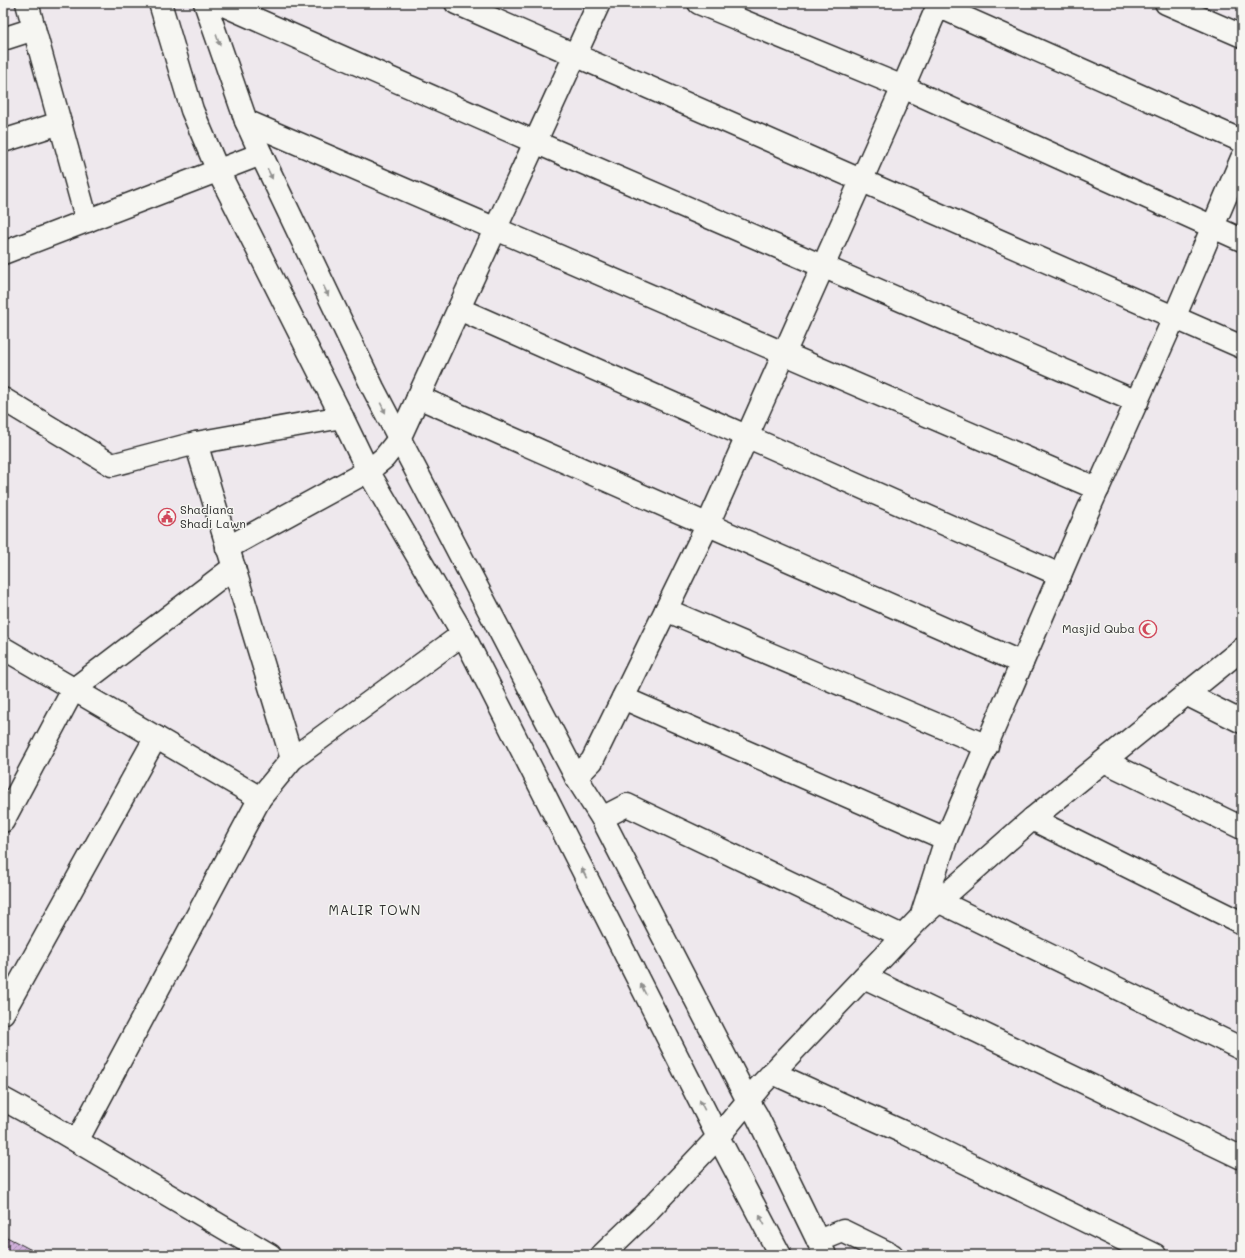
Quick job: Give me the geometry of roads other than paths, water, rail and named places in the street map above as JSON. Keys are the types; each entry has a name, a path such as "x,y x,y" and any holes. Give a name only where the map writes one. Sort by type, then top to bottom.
{"street":[{"path":"27,3 87,221"},
{"path":"160,3 192,110 218,171 368,471 463,634 718,1137 780,1255"},
{"path":"205,3 246,121 373,388 576,777 602,818 757,1116 822,1248 843,1231 892,1255"},
{"path":"219,3 535,142 1137,402"},
{"path":"456,3 1242,347"},
{"path":"3,821 73,690 230,558 368,471 384,458 399,439 599,3"},
{"path":"699,3 903,87 1242,240"},
{"path":"1166,3 1242,36"},
{"path":"576,777 592,761 708,524 903,87 938,4 1242,140"},
{"path":"3,39 34,29"},
{"path":"246,121 1098,489"},
{"path":"3,140 60,123"},
{"path":"3,253 261,154"},
{"path":"921,917 946,839 1060,575 1174,318 1242,158"},
{"path":"459,309 1060,575"},
{"path":"418,397 1022,663"},
{"path":"3,399 112,466 196,443 342,417"},
{"path":"196,443 292,759"},
{"path":"666,610 987,746"},
{"path":"77,1141 260,798 292,759 463,634"},
{"path":"3,648 260,798"},
{"path":"602,1255 647,1212 718,1137 773,1073 921,917 1032,820 1242,649"},
{"path":"1186,694 1242,722"},
{"path":"623,698 946,839"},
{"path":"3,1012 156,737"},
{"path":"1104,761 1242,828"},
{"path":"602,818 627,805 902,936"},
{"path":"1032,820 1242,923"},
{"path":"938,901 1242,1049"},
{"path":"864,977 1242,1158"},
{"path":"773,1073 903,1132 1154,1255"},
{"path":"3,1099 270,1255"}],"place":[{"name":"Shadiana Shadi Lawn","path":"167,517"},
{"name":"Masjid Quba","path":"1148,629"}],"district":[{"name":"MALIR TOWN","path":"375,910"}]}
